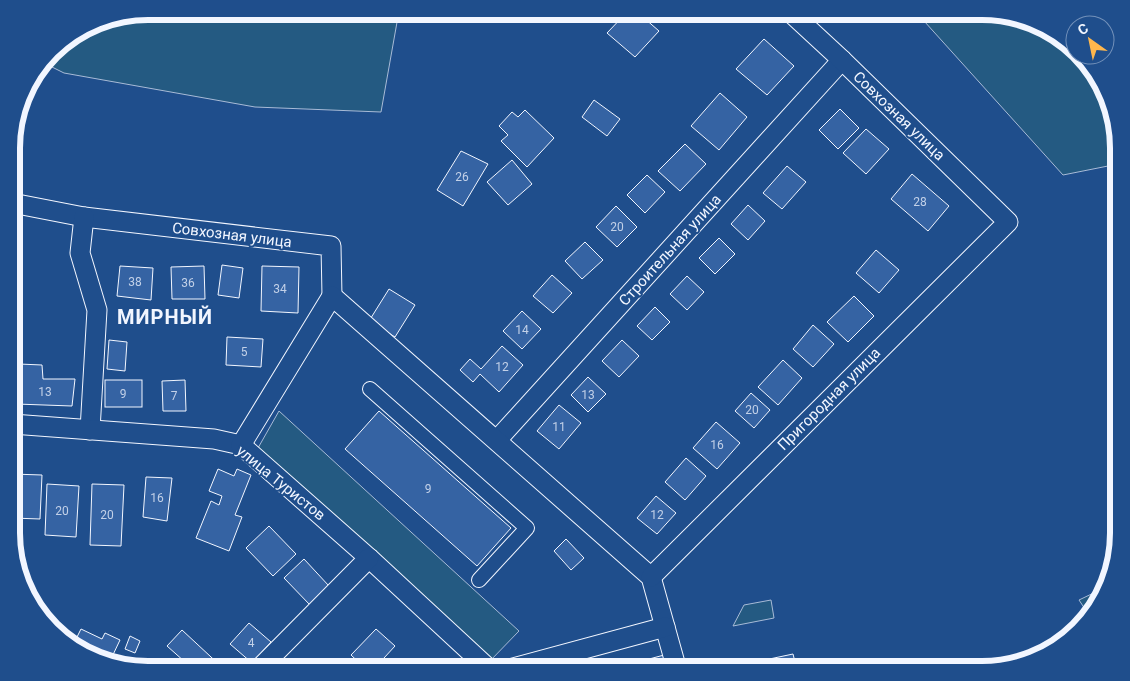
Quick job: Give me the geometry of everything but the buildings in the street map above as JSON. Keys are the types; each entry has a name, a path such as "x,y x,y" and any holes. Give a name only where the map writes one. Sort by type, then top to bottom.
{"street":[{"name":"Совхозная улица","path":"799,20 1008,222"},
{"name":"Строительная улица","path":"495,438 842,60"},
{"path":"20,205 84,217 80,253 97,310 90,430"},
{"name":"Совхозная улица","path":"84,217 331,246 332,296"},
{"name":"Пригородная улица","path":"651,577 1008,222"},
{"path":"241,446 332,296 651,577 674,661"},
{"path":"370,389 527,528 479,580"},
{"name":"улица Туристов","path":"20,425 214,438 241,446 369,558 480,661"},
{"path":"267,661 369,558"},
{"path":"539,661 665,627"}],"shaded area":[{"path":"148,20 397,20 381,112 255,107 64,73 50,66 64,52 84,37 123,22"},
{"path":"923,20 982,20 1015,24 1046,37 1060,46 1065,51 1065,65 1079,65 1093,84 1100,99 1109,131 1110,166 1063,175"},
{"path":"279,411 519,631 488,661 258,448"},
{"path":"1095,592 1085,609 1079,600"},
{"path":"771,600 774,618 733,626 744,605"}],"district":[{"name":"МИРНЫЙ","path":"165,317"}]}
